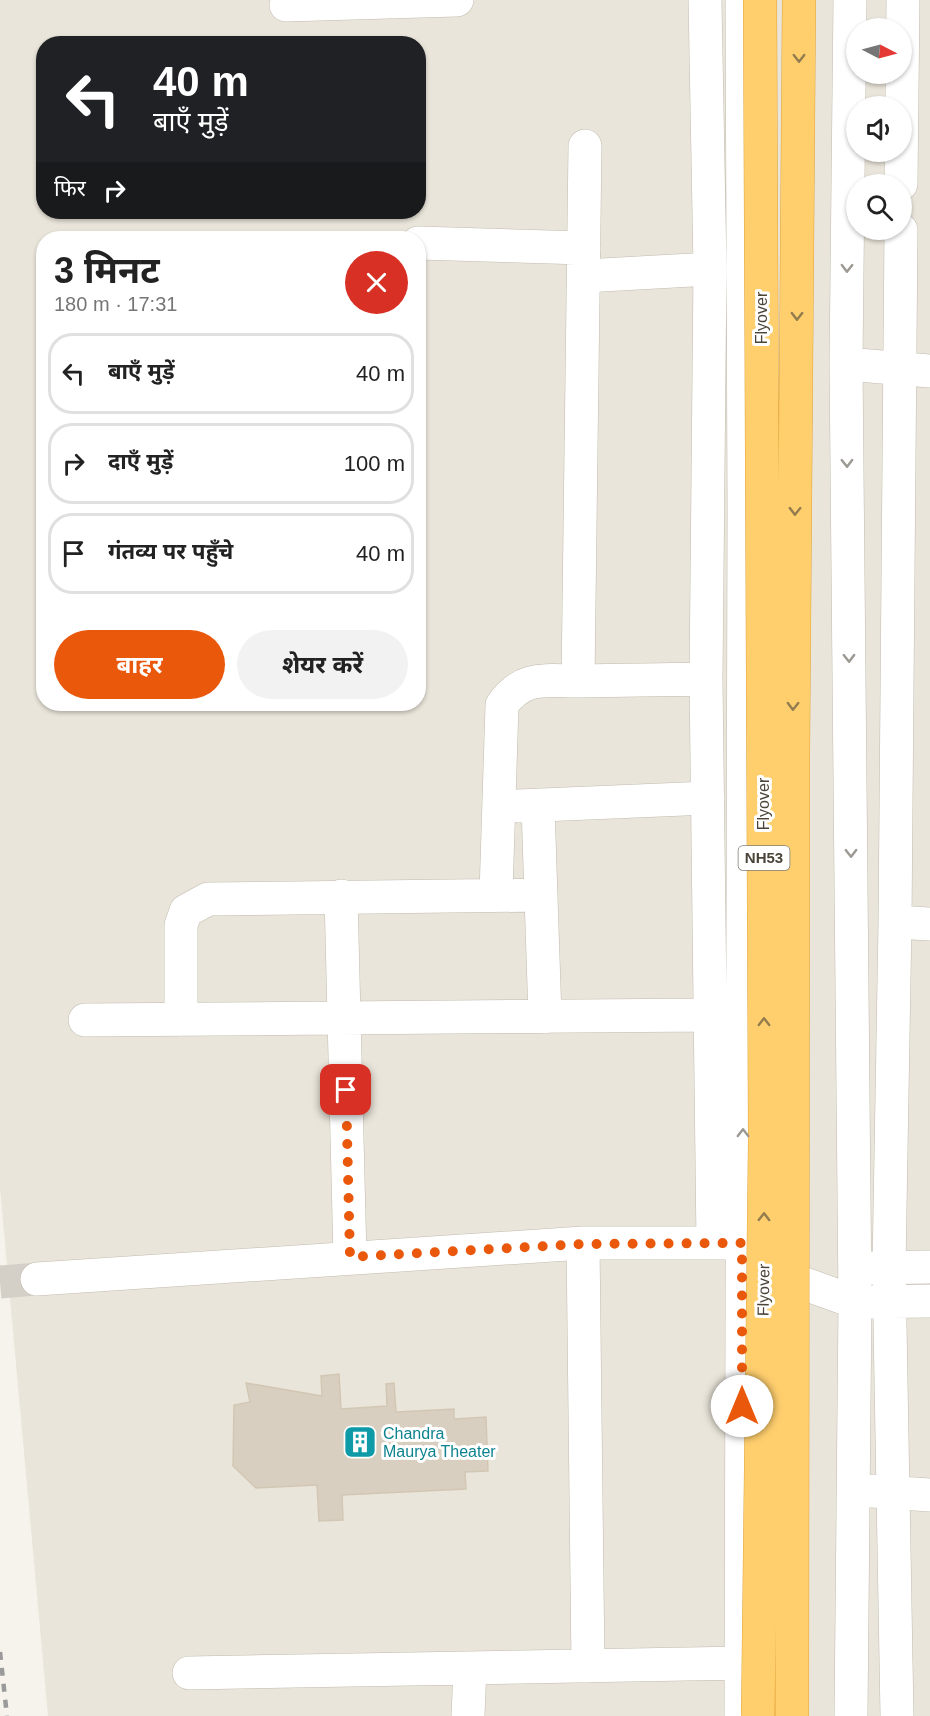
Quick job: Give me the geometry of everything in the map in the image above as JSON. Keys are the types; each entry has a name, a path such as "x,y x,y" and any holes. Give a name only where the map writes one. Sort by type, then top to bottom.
{"highway":[{"name":"Flyover","path":"758,1716 765,1140 760,0"},
{"name":"Flyover","path":"792,1716 793,754 799,0"}],"street":[{"path":"286,5 457,0"},
{"path":"705,0 710,269 706,679 711,1015 728,1243 742,1663 741,1716"},
{"path":"728,1243 744,497 742,0"},
{"path":"850,0 846,364 855,1268 851,1716"},
{"path":"901,174 903,0"},
{"path":"578,681 585,146"},
{"path":"897,1716 889,1268 895,922 915,369 902,240"},
{"path":"426,244 584,262 710,269"},
{"path":"846,364 915,369"},
{"path":"496,894 502,705 511,693 522,684 706,679"},
{"path":"498,807 708,798"},
{"path":"538,806 545,1017"},
{"path":"181,1020 181,925 186,911 208,898 541,895"},
{"path":"341,896 350,1257"},
{"path":"895,922 930,924"},
{"path":"85,1020 711,1015"},
{"path":"37,1279 350,1257 583,1244 728,1243 777,1274 855,1302 930,1301"},
{"path":"583,1244 588,1666"},
{"path":"777,1274 855,1268 930,1268"},
{"path":"853,1490 930,1495"},
{"path":"189,1673 742,1663"},
{"path":"468,1716 470,1668"}],"shaded area":[{"path":"0,0 930,0 930,1716 48,1716 0,1188"}],"building":[{"name":"Chandra Maurya Theater","path":"339,1374 341,1409 387,1406 386,1384 394,1383 396,1412 454,1409 454,1419 486,1417 488,1471 465,1472 466,1489 342,1495 343,1520 319,1521 317,1485 256,1488 233,1466 234,1405 250,1402 246,1383 322,1396 321,1376"}],"tunnel":[{"path":"0,1282 37,1279"}],"railway":[{"path":"0,1652 7,1716"}],"place":[{"name":"Chandra Maurya Theater","path":"360,1442"}],"route":[{"path":"346,1090 350,1257 583,1244 742,1243 742,1406"}]}
